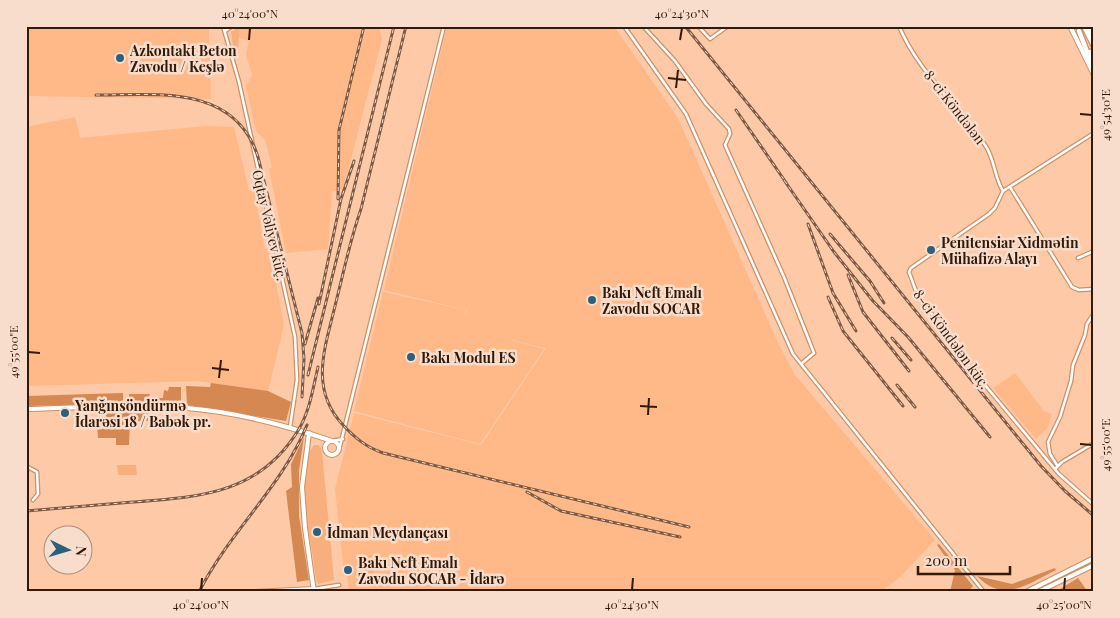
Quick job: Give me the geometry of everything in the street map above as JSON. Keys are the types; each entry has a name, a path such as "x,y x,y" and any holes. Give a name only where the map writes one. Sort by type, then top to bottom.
{"highway":[{"path":"1084,26 1094,46"},
{"path":"1090,26 1094,39"},
{"path":"1078,29 1094,60"},
{"path":"1078,29 1094,70"}],"street":[{"name":"Oqtay Vəliyev küç.","path":"223,26 239,82 295,337 297,380 290,427"},
{"path":"225,31 232,26"},
{"path":"342,439 326,444 325,452 333,456 339,450 342,439 444,26"},
{"path":"624,26 686,114 788,345 801,364 984,592"},
{"path":"643,26 675,61 706,104 729,129 727,148 784,277 814,353 801,364"},
{"path":"698,26 710,39 728,26"},
{"name":"8-ci Köndələn","path":"899,26 908,45 940,90 985,144 993,159 1003,191"},
{"path":"1070,26 1094,75"},
{"path":"1090,26 1094,34"},
{"name":"8-ci Köndələn küç.","path":"1055,469 931,315 927,305 915,291 909,274 911,268 992,212 1003,191 1009,186 1094,133"},
{"path":"1009,186 1072,287 1079,290 1094,289"},
{"path":"1078,258 1094,251"},
{"path":"1057,465 1050,454 1048,442 1060,417 1071,381 1073,365 1085,335 1087,324 1094,313"},
{"path":"26,409 186,408 233,414 309,433 337,443 339,450"},
{"path":"309,433 302,487 305,528 314,590"},
{"path":"1094,442 1057,465 1055,469 1094,505"},
{"path":"26,466 37,472 38,494 34,500"},
{"path":"1026,592 1094,558"},
{"path":"1038,592 1094,565"},
{"path":"254,592 314,590 339,585"}],"shaded area":[{"name":"Azkontakt Beton Zavodu / Keşlə","path":"26,26 209,26 209,49 213,49 213,67 210,67 211,99 26,96"},
{"path":"240,26 379,26 382,39 343,190 332,191 328,249 286,253 269,169 272,167 265,140 256,131 246,86 252,75 246,54 249,41 239,38"},
{"path":"240,26 238,49 233,48 231,32"},
{"name":"Bakı Neft Emalı Zavodu SOCAR","path":"447,26 614,26 678,118 779,345 795,375 935,540 901,576 881,592 349,592 347,574 344,574 335,489 354,413 481,445 546,348 502,338 544,349 480,444 354,411 383,292 466,310 465,318 467,310 384,290"},
{"path":"75,117 80,138 206,126 234,127 249,191 254,190 265,249 269,248 284,325 268,391 197,381 26,386 26,127"},
{"path":"1015,373 1044,411 1052,414 1048,427 1036,439 993,388"},
{"path":"211,383 268,391 291,402 286,421 187,405 186,386 210,387"},
{"path":"169,387 181,387 181,405 129,403 129,394 150,394 149,398 163,398 164,390 168,391"},
{"path":"123,393 123,404 26,406 26,396"},
{"path":"100,410 149,410 148,421 130,421 129,445 116,445 116,438 98,438 97,425 114,424 114,418 106,417 105,413 100,413"},
{"path":"304,437 299,470 299,516 309,580 297,582 286,491 292,487 291,464"},
{"path":"314,445 319,445 322,451 334,580 318,584 304,496 305,467 308,455"},
{"path":"117,465 136,465 137,475 118,475"},
{"path":"939,544 973,586 968,592 950,592 955,570 937,545"},
{"path":"375,555 377,569 373,570 374,580 357,582 355,571 360,571 358,557"},
{"path":"1055,568 1056,570 1016,589 997,589 977,576 1012,584"},
{"path":"1078,578 1088,592 1055,592"}],"railway":[{"path":"338,199 339,130 364,26"},
{"path":"308,375 394,26"},
{"path":"406,26 328,334 323,366 323,381 332,411 356,438 383,453 689,527"},
{"path":"685,26 1041,466 1065,491 1094,516"},
{"path":"96,95 168,95 191,99 213,105 232,117 247,133 258,157 302,333 304,359 302,397"},
{"path":"736,110 787,184"},
{"path":"319,304 341,199 354,161"},
{"path":"784,180 834,252 873,301 908,337 990,437"},
{"path":"808,224 833,293 856,331"},
{"path":"830,234 870,281 884,303"},
{"path":"848,275 863,312 909,371"},
{"path":"828,297 843,331 903,406"},
{"path":"305,344 318,298"},
{"path":"892,338 911,360"},
{"path":"26,511 182,498 227,488 247,479 266,467 283,451 299,429 309,407 318,367"},
{"path":"897,385 915,407"},
{"path":"199,592 225,549 284,469 307,425"},
{"path":"527,492 561,511 680,537"}],"place":[{"name":"Azkontakt Beton Zavodu / Keşlə","path":"120,58"},
{"name":"Penitensiar Xidmətin Mühafizə Alayı","path":"931,250"},
{"name":"Bakı Neft Emalı Zavodu SOCAR","path":"592,300"},
{"name":"Bakı Modul ES","path":"411,357"},
{"name":"Yanğınsöndürmə İdarəsi 18 / Babək pr.","path":"65,413"},
{"name":"İdman Meydançası","path":"317,532"},
{"name":"Bakı Neft Emalı Zavodu SOCAR - İdarə","path":"348,570"}]}
